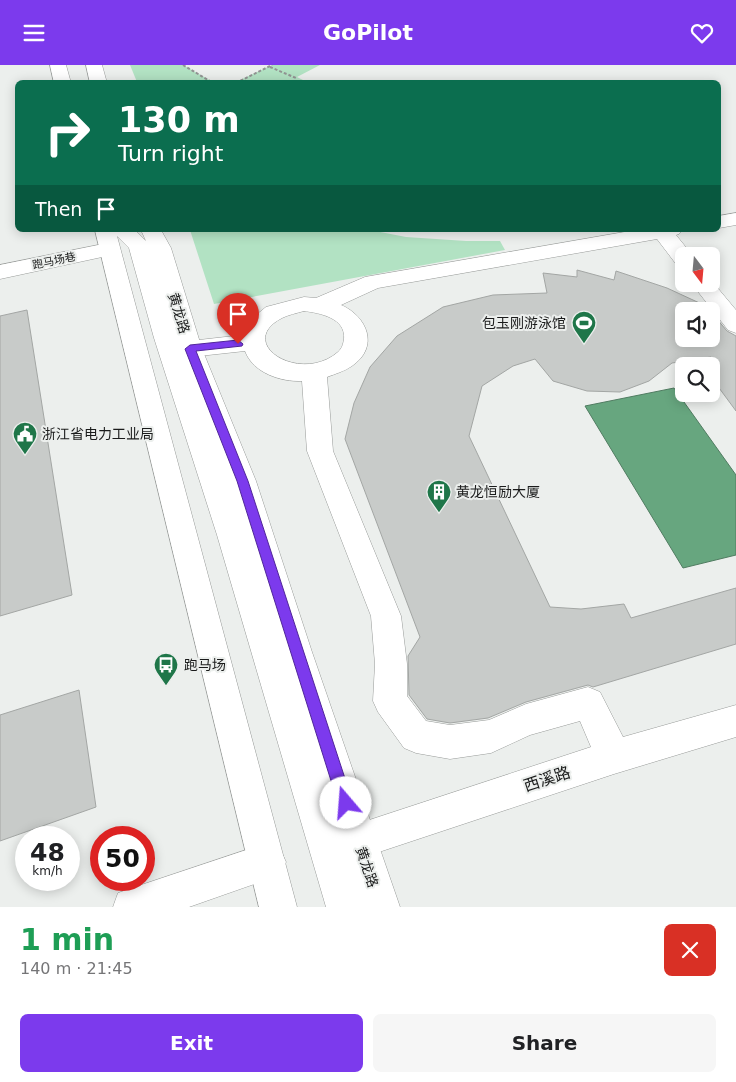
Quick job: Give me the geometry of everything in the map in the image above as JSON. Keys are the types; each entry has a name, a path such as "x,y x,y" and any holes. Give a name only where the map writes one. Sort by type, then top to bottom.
{"main road":[{"path":"58,65 62,80"},
{"path":"94,65 98,80"},
{"path":"721,222 736,219"},
{"name":"黄龙路","path":"152,232 160,248 190,349 242,481 381,907"},
{"path":"320,305 374,282 661,232"},
{"path":"668,232 677,247"},
{"path":"112,236 278,907"},
{"path":"112,236 139,246 166,338 231,535 345,907"},
{"name":"跑马场巷","path":"0,272 112,236"},
{"path":"710,293 736,325"},
{"path":"304,304 320,305 335,309 347,317 354,327 357,338 353,349 345,360 331,369 314,373 296,374 279,370 260,358 252,342 255,331 262,320 274,312 288,307 304,304"},
{"path":"190,349 252,342"},
{"path":"314,373 320,451 386,616 391,664 390,701 416,736 450,742 491,736 526,720 588,703 614,757"},
{"name":"西溪路","path":"358,841 614,757 736,721"},
{"path":"132,907 267,862"}],"path":[{"path":"183,65 208,80"},
{"path":"242,80 270,66 296,77"}],"shaded area":[{"path":"130,65 183,65 209,80 136,80"},
{"path":"272,65 320,65 297,77 303,80 240,80"},
{"path":"191,232 380,232 406,237 500,241 505,250 214,304"},
{"path":"674,388 675,402 684,402 736,475 736,555 683,568 585,406"}],"building":[{"name":"黄龙恒励大厦","path":"577,270 614,280 616,271 667,288 697,302 675,302 675,347 720,347 720,323 727,331 736,336 736,411 720,389 720,357 675,357 675,363 649,381 620,392 587,391 553,381 535,359 513,366 482,386 469,436 550,607 581,609 624,604 631,618 736,588 736,644 593,687 588,685 526,702 488,718 450,723 427,719 409,695 408,656 420,637 345,439 354,403 370,367 397,336 443,307 493,295 547,293 543,273 577,277"},
{"name":"浙江省电力工业局","path":"27,310 72,595 0,616 0,316"},
{"path":"79,690 96,807 42,826 15,826 15,836 0,841 0,715"}],"place":[{"name":"包玉刚游泳馆","path":"584,344"},
{"name":"浙江省电力工业局","path":"25,455"},
{"name":"黄龙恒励大厦","path":"439,513"},
{"name":"跑马场","path":"166,686"}],"route":[{"path":"238,344 190,349 242,481 346,803"}]}
